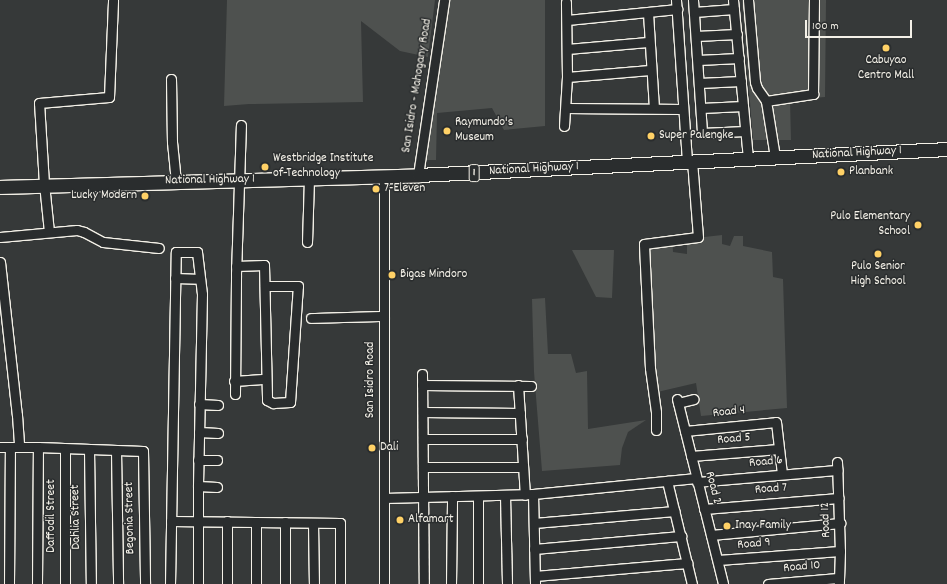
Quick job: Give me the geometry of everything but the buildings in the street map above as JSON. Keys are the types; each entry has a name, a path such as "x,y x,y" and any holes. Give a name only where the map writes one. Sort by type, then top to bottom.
{"highway":[{"name":"National Highway 1","path":"0,187 44,184 238,181 309,177 418,175 947,150"}],"street":[{"path":"49,232 44,184 40,103 109,97 113,0"},
{"name":"San Isidro - Mahogany Road","path":"418,175 444,0"},
{"path":"693,0 702,133 745,131"},
{"path":"748,0 755,82 766,102 775,158"},
{"path":"766,102 813,94 814,0"},
{"path":"564,126 566,108 568,20 566,2"},
{"path":"568,20 648,13 677,4 682,109 698,237 644,244 650,368 656,412 656,430"},
{"path":"694,12 734,4 748,159"},
{"path":"648,13 648,42 654,108"},
{"path":"696,36 737,34"},
{"path":"567,49 648,42"},
{"path":"698,60 739,58"},
{"path":"567,77 650,70"},
{"path":"171,79 172,142 176,182"},
{"path":"699,83 741,81"},
{"path":"701,108 743,106"},
{"path":"566,108 682,109"},
{"path":"235,394 236,266 241,125"},
{"name":"San Isidro Road","path":"384,176 384,584"},
{"path":"307,242 309,177"},
{"path":"0,237 77,230 103,242 159,248"},
{"path":"170,584 176,252 196,252 202,294 198,460 198,584"},
{"path":"0,262 17,415 14,447 9,584"},
{"path":"236,266 264,265 267,400 273,403 290,402 298,286 265,286"},
{"path":"175,278 200,279"},
{"path":"311,318 384,316"},
{"path":"422,374 424,584"},
{"path":"234,381 266,379"},
{"path":"422,385 531,386"},
{"path":"518,385 523,467 534,523 535,580 687,563"},
{"name":"Road 2","path":"694,399 678,401 696,480 723,584"},
{"path":"199,404 218,404"},
{"path":"423,412 520,413"},
{"name":"Road 4","path":"685,431 776,422 779,449"},
{"path":"199,432 218,433"},
{"path":"423,439 522,439"},
{"path":"0,447 116,450 118,584"},
{"path":"37,584 38,447"},
{"name":"Daffodil Street","path":"65,449 65,584"},
{"name":"Dahlia Street","path":"89,449 91,584"},
{"path":"779,449 782,474"},
{"name":"Road 5","path":"691,456 779,449"},
{"name":"Begonia Street","path":"116,450 143,451 145,584"},
{"path":"198,460 217,460"},
{"name":"Road 6","path":"384,498 529,495 667,481 782,474 837,466"},
{"name":"Road 12","path":"837,466 840,524 838,581"},
{"path":"423,467 523,467"},
{"path":"667,481 692,584"},
{"path":"198,486 218,487"},
{"path":"505,495 507,584"},
{"path":"451,584 452,496"},
{"path":"478,496 478,584"},
{"name":"Road 7","path":"704,508 839,498"},
{"path":"534,523 674,511"},
{"path":"171,521 340,523 340,584"},
{"path":"227,521 227,584"},
{"path":"256,522 256,584"},
{"path":"284,522 285,584"},
{"path":"313,523 314,584"},
{"path":"711,535 840,524"},
{"path":"534,549 680,536"},
{"name":"Road 9","path":"718,560 840,551"},
{"name":"Road 10","path":"768,584 838,581"}],"shaded area":[{"path":"227,0 435,0 428,57 400,51 361,21 363,102 249,104 224,106"},
{"path":"447,0 545,0 545,126 504,130 492,108 437,113 436,160 423,160"},
{"path":"742,0 826,0 825,97 790,100 791,140 753,140"},
{"path":"722,235 722,244 730,246 734,236 743,236 743,246 772,252 773,277 783,279 787,408 701,416 696,383 653,393 640,241 672,236 673,252 687,254 687,239"},
{"path":"572,250 614,250 612,298 596,297"},
{"path":"545,298 548,354 571,354 576,373 587,371 588,429 646,420 628,432 622,448 620,465 542,471 534,372 532,299"}],"place":[{"name":"Cabuyao Centro Mall","path":"886,48"},
{"name":"Raymundo's Museum","path":"447,131"},
{"name":"Super Palengke","path":"651,136"},
{"name":"Westbridge Institute of Technology","path":"265,167"},
{"name":"Planbank","path":"841,172"},
{"name":"7-Eleven","path":"376,189"},
{"name":"Lucky Modern","path":"145,196"},
{"name":"Pulo Elementary School","path":"918,225"},
{"name":"Pulo Senior High School","path":"878,254"},
{"name":"Bigas Mindoro","path":"392,275"},
{"name":"Dali","path":"372,448"},
{"name":"Alfamart","path":"400,520"},
{"name":"Inay Family","path":"727,526"}]}
